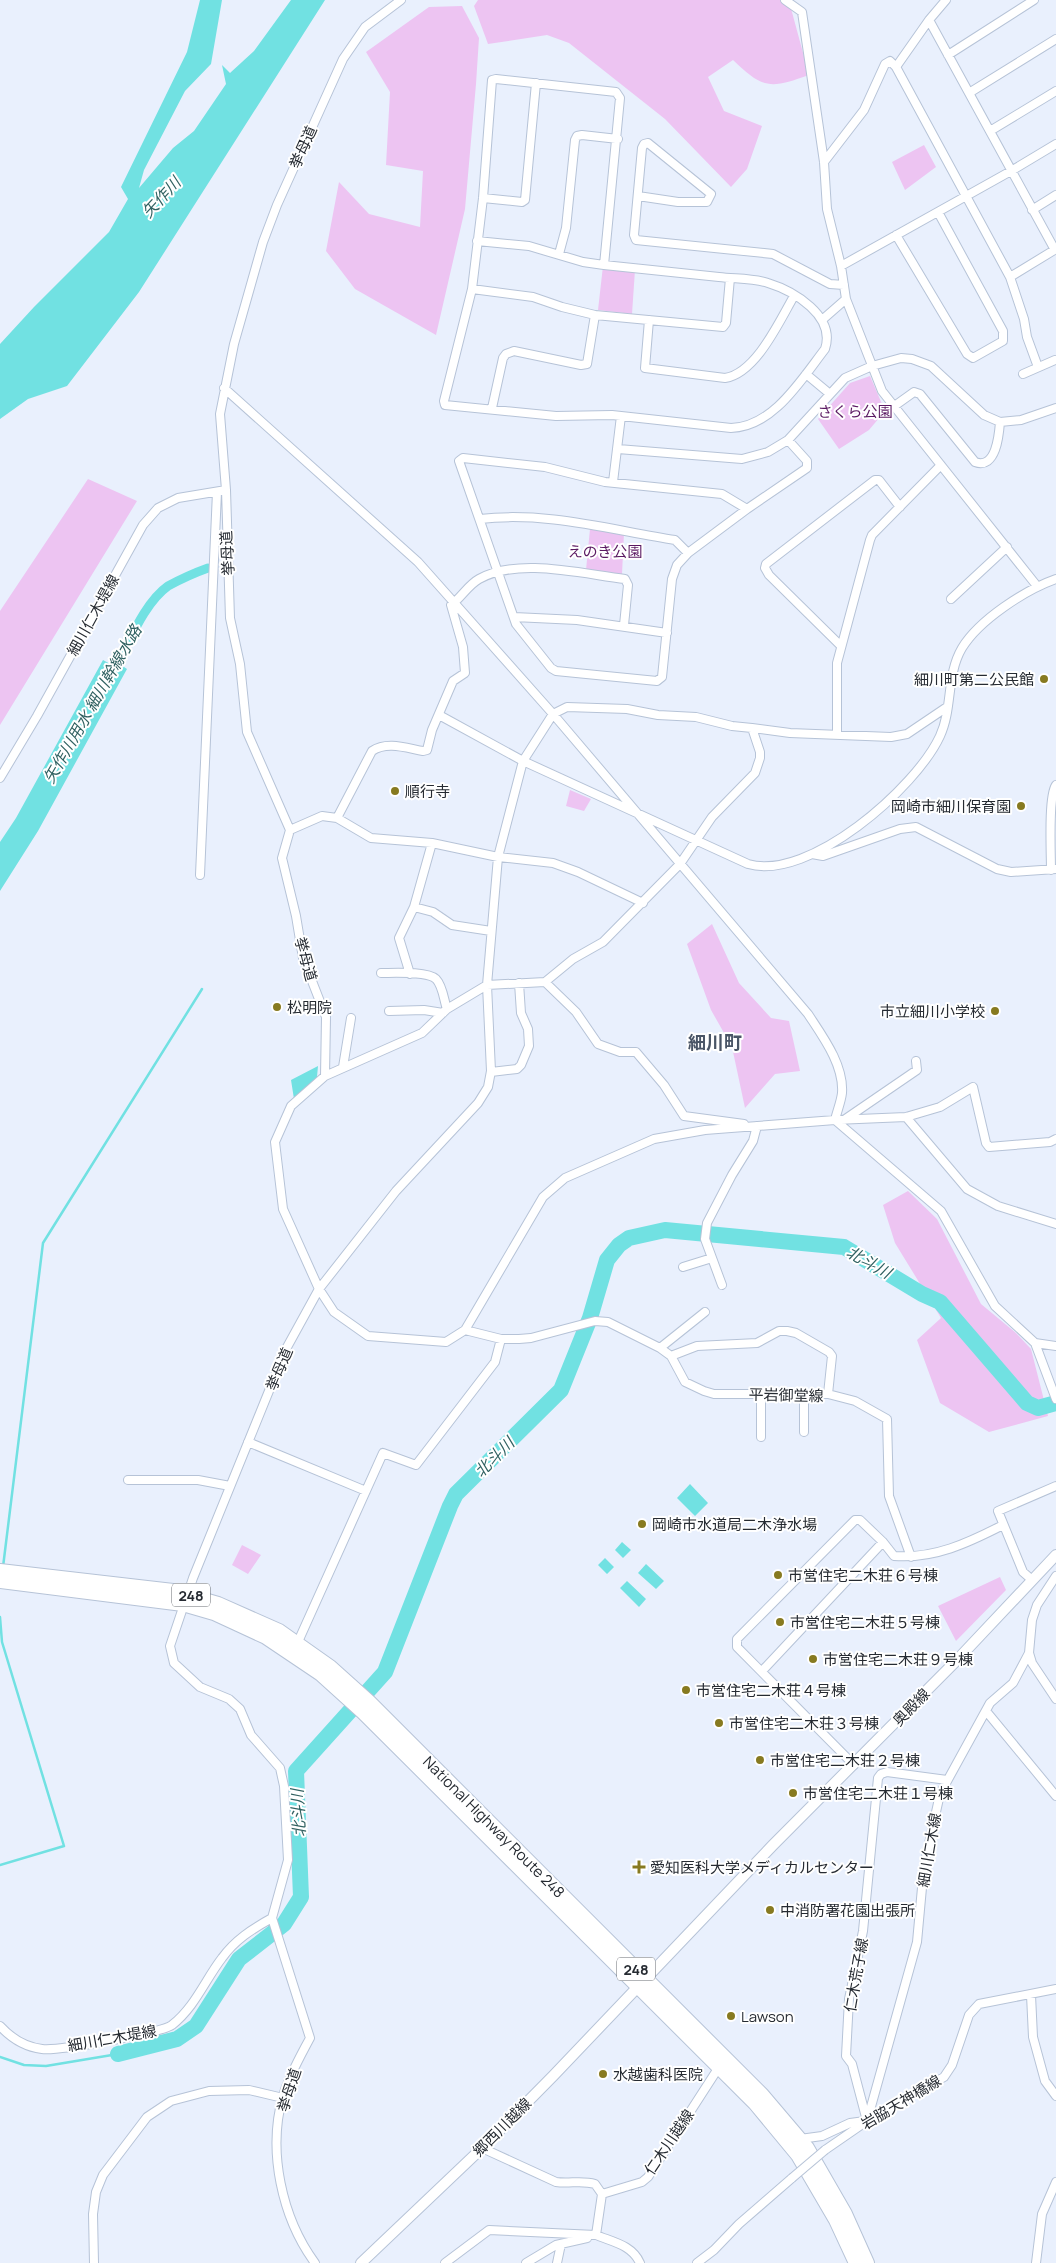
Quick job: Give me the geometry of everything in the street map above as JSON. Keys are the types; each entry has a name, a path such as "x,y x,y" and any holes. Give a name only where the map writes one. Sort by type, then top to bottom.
{"highway":[{"name":"National Highway Route 248","path":"0,1571 218,1604 279,1631 330,1667 353,1695 643,1983 762,2095 800,2138 845,2214 867,2263"},
{"name":"National Highway Route 248","path":"0,1581 185,1599 266,1637 353,1695"},
{"name":"National Highway Route 248","path":"643,1983 719,2068 755,2103 798,2155 836,2220 856,2263"}],"street":[{"name":"挙母道","path":"325,1076 326,1017 302,958 296,916 282,858 290,830 248,732 240,664 230,618 221,491 220,414 224,388 263,242 277,205 343,59 365,27 401,0"},
{"path":"785,0 802,12 824,162 828,209 841,266 846,299 882,391 1037,586"},
{"path":"896,67 929,20 946,0"},
{"path":"948,55 1034,0"},
{"path":"929,20 1055,250 1010,277"},
{"path":"969,93 1056,39"},
{"path":"824,162 864,110 885,64 890,61 896,67 1010,277 1024,319 1027,337 1038,367"},
{"path":"477,241 529,246 583,262 767,283 813,307 822,320 827,345 806,374 770,414 756,424 745,427 731,428 621,416 556,416 492,408 445,405 472,289 492,80 616,92 620,98 618,139 604,264"},
{"path":"482,198 522,202 525,200 536,83"},
{"path":"990,131 1056,91"},
{"path":"559,254 566,228 575,140 582,135 618,139"},
{"path":"638,196 678,202 707,202 711,194 648,142 642,148 634,235 636,240 773,254 830,284 844,285"},
{"path":"841,266 1056,144"},
{"path":"1032,210 1056,195"},
{"path":"896,235 968,354 973,358 1003,341 1003,331 938,212"},
{"path":"472,289 533,297 562,307 595,314 723,327 726,323 730,278"},
{"path":"649,320 645,368 716,377 732,377 746,368 764,346 794,296"},
{"path":"822,320 846,299"},
{"path":"492,408 503,358 506,354 514,351 585,365 589,361 595,314"},
{"path":"618,449 742,459 768,452 788,440 846,378 872,366 901,358 931,366 984,415 1000,422 1021,420 1056,408"},
{"path":"1022,374 1055,360"},
{"path":"806,374 830,394"},
{"path":"224,388 418,562 553,714 815,1025 835,1061 841,1079 842,1092 835,1120"},
{"path":"893,406 914,392 920,394 975,462 979,463 982,463 995,452 1000,422"},
{"path":"613,482 621,416"},
{"path":"747,509 722,494 613,482 545,467 461,458 460,461 517,626 553,670 657,681 662,677 673,573 677,565 688,553 747,509 807,468 806,461 788,440"},
{"path":"836,733 836,672 840,645 870,540 872,535 941,465"},
{"path":"840,645 769,575 765,568 766,564 875,480 879,480 900,506"},
{"path":"200,875 221,491"},
{"name":"細川仁木堤線","path":"0,778 37,716 143,525 158,508 178,498 221,491"},
{"path":"480,519 506,516 558,520 675,540 688,553"},
{"path":"951,599 1007,547"},
{"path":"337,818 372,751 380,746 426,750 432,730 453,681 465,674 463,647 451,605 478,579 498,572 530,568 625,579 628,585 624,625"},
{"path":"439,716 523,761 695,840 756,866 775,867 812,854 849,833 890,800 922,767 934,747 945,723 952,674 962,648 978,629 1037,586 1056,579"},
{"path":"514,617 577,620 624,625 667,633"},
{"path":"519,983 521,1013 528,1029 528,1046 521,1065 516,1069 491,1072 487,984 498,857 523,761 553,714 567,707 627,709 658,715 696,717 732,726 790,732 836,733 878,737 907,734 947,707"},
{"path":"752,728 760,752 755,773 712,817 680,864 602,942 573,958 545,982 487,984 445,1011 422,1033 325,1076 291,1106 275,1142 283,1209 319,1289 334,1312 368,1336 446,1342 465,1330 543,1197 560,1180 654,1139 705,1130 835,1120 906,1117 940,1107 973,1087 988,1147 1050,1142 1056,1139"},
{"path":"812,854 823,856 900,829 916,828 996,869 1011,872 1054,869 1052,805 1053,790 1056,785"},
{"path":"290,830 322,816 337,818 371,838 432,843 498,857 553,863 578,872 643,903"},
{"path":"410,974 399,938 414,907 432,843"},
{"path":"414,907 433,912 452,925 491,931"},
{"path":"381,973 426,975 437,980 445,1011"},
{"path":"545,982 576,1012 598,1044 620,1052 636,1052 664,1085 684,1116 757,1126"},
{"path":"389,1012 445,1011"},
{"path":"343,1067 351,1018"},
{"path":"844,1120 917,1070 916,1061"},
{"name":"挙母道","path":"315,2263 303,2246 285,2205 276,2137 283,2098 291,2075 310,2038 272,1918 276,1896 288,1860 284,1786 280,1768 251,1735 240,1710 229,1699 200,1687 174,1663 170,1646 185,1599 286,1349 319,1289 396,1191 478,1104 488,1088 491,1072"},
{"path":"906,1117 967,1189 998,1206 1056,1224"},
{"path":"835,1120 941,1211 995,1306 1035,1343 1056,1399"},
{"path":"722,1285 705,1239 707,1223 732,1175 753,1141 757,1126"},
{"path":"683,1267 712,1258"},
{"path":"660,1348 705,1312"},
{"name":"平岩御堂線","path":"501,1339 531,1338 595,1321 608,1322 660,1348 671,1356 686,1382 704,1391 714,1394 828,1394 855,1401 887,1419 889,1496 911,1557"},
{"path":"297,1644 383,1453 416,1465 495,1362 501,1339 465,1330"},
{"path":"671,1356 697,1346 757,1342 779,1331 796,1333 829,1352 832,1356 828,1394"},
{"path":"1035,1343 1056,1346"},
{"path":"761,1394 761,1437"},
{"path":"804,1394 804,1432"},
{"path":"248,1442 366,1491"},
{"path":"128,1480 198,1480 230,1486"},
{"path":"1031,1579 1024,1572 998,1510 1056,1486"},
{"path":"854,1765 736,1647 737,1639 855,1520 860,1520 883,1542 894,1556 911,1557 938,1553 971,1542 1003,1525"},
{"path":"762,1671 883,1542"},
{"name":"奥殿線","path":"643,1983 773,1845 957,1660 1031,1579 1056,1555"},
{"name":"細川仁木線","path":"867,2121 917,1942 924,1866 940,1794 990,1703 1013,1683 1029,1653 1032,1620 1037,1604 1056,1576"},
{"path":"1029,1653 1032,1663 1056,1699"},
{"path":"986,1711 1056,1796"},
{"name":"仁木荒子線","path":"867,2121 852,2064 846,2056 849,1999 864,1931 878,1778 881,1774 887,1772 947,1780"},
{"name":"細川仁木堤線","path":"0,2026 24,2045 43,2049 145,2035 170,2027 187,2012 221,1959 234,1943 250,1930 272,1918"},
{"name":"郷西川越線","path":"362,2263 482,2148 643,1983"},
{"name":"岩脇天神橋線","path":"714,2250 739,2224 826,2150 867,2121 944,2078 952,2065 969,2015 979,2004 1056,1989"},
{"path":"1031,1995 1033,2037 1045,2081 1056,2096"},
{"name":"仁木川越線","path":"602,2194 642,2182 648,2177 719,2068"},
{"path":"94,2263 93,2214 96,2192 103,2175 147,2118 171,2101 208,2091 249,2090 283,2098"},
{"path":"800,2138 822,2136 850,2123 867,2121"},
{"path":"482,2148 556,2182 567,2184 588,2182 595,2184 602,2194 596,2235"},
{"path":"1036,2263 1042,2214 1056,2184"},
{"path":"445,2263 489,2230 596,2235 626,2247 635,2253 640,2263"},
{"path":"526,2263 562,2244 596,2235"},
{"path":"557,2263 562,2244"},
{"path":"697,2263 714,2250"},
{"path":"708,2263 714,2250"}],"green space":[{"path":"478,0 791,0 789,1 809,75 785,83 768,84 752,77 733,60 708,77 724,111 762,126 747,169 731,187 665,119 569,43 547,35 488,44 474,6"},
{"path":"462,6 479,38 476,84 465,209 436,335 355,289 326,251 339,182 369,214 420,227 423,171 386,165 390,92 366,52 429,7"},
{"path":"924,145 936,167 905,190 892,162"},
{"path":"603,266 635,270 632,314 598,310"},
{"name":"さくら公園","path":"870,376 885,411 869,430 839,449 818,419 850,383"},
{"path":"88,479 137,501 0,725 0,611"},
{"name":"えのき公園","path":"590,529 624,533 622,574 586,570"},
{"path":"570,790 591,799 584,811 566,806"},
{"path":"712,924 739,983 771,1018 789,1021 800,1071 775,1074 745,1108 732,1047 711,1010 687,944"},
{"path":"908,1191 937,1219 981,1304 1016,1333 1031,1349 1048,1416 989,1432 940,1403 917,1340 941,1318 895,1243 883,1205"},
{"path":"242,1545 261,1555 248,1574 232,1565"},
{"path":"1000,1577 1006,1590 956,1641 938,1606"}],"water":[{"name":"矢作川","path":"200,0 222,0 211,64 185,91 144,170 139,188 173,148 194,131 226,84 222,65 230,73 254,51 291,0 325,0 139,292 67,386 28,399 0,419 0,344 109,232 128,199 121,187 187,52"},
{"name":"矢作川用水 細川幹線水路","path":"117,656 124,660 121,665 127,669 38,831 0,891 0,842 16,818 103,660 112,665"},
{"path":"318,1066 317,1077 294,1099 291,1080"},
{"path":"690,1484 708,1503 695,1516 677,1498"},
{"path":"622,1542 631,1550 623,1558 615,1550"},
{"path":"605,1558 614,1567 607,1574 598,1565"},
{"path":"646,1564 664,1581 656,1589 638,1573"},
{"path":"627,1581 646,1599 639,1607 620,1588"}],"waterway":[{"name":"矢作川用水 細川幹線水路","path":"115,668 144,613 159,593 173,583 208,568"},
{"path":"3,1567 43,1243 202,989"},
{"name":"北斗川","path":"118,2054 177,2039 196,2026 239,1959 284,1924 301,1897 296,1771 385,1672 456,1494 561,1390 590,1318 607,1260 619,1245 629,1238 665,1230 844,1247 922,1294 940,1302 1027,1403 1038,1408 1056,1403"},
{"path":"0,1617 2,1642 64,1846 0,1865"},
{"path":"0,2057 24,2065 46,2066 118,2054"}],"place":[{"name":"細川町第二公民館","path":"1044,679"},
{"name":"順行寺","path":"395,791"},
{"name":"岡崎市細川保育園","path":"1021,806"},
{"name":"松明院","path":"277,1007"},
{"name":"市立細川小学校","path":"995,1011"},
{"name":"岡崎市水道局二木浄水場","path":"642,1524"},
{"name":"市営住宅二木荘６号棟","path":"778,1575"},
{"name":"市営住宅二木荘５号棟","path":"780,1622"},
{"name":"市営住宅二木荘９号棟","path":"813,1659"},
{"name":"市営住宅二木荘４号棟","path":"686,1690"},
{"name":"市営住宅二木荘３号棟","path":"719,1723"},
{"name":"市営住宅二木荘２号棟","path":"760,1760"},
{"name":"市営住宅二木荘１号棟","path":"793,1793"},
{"name":"愛知医科大学メディカルセンター","path":"639,1867"},
{"name":"中消防署花園出張所","path":"770,1910"},
{"name":"Lawson","path":"731,2016"},
{"name":"水越歯科医院","path":"603,2074"}],"district":[{"name":"細川町","path":"715,1042"}]}
